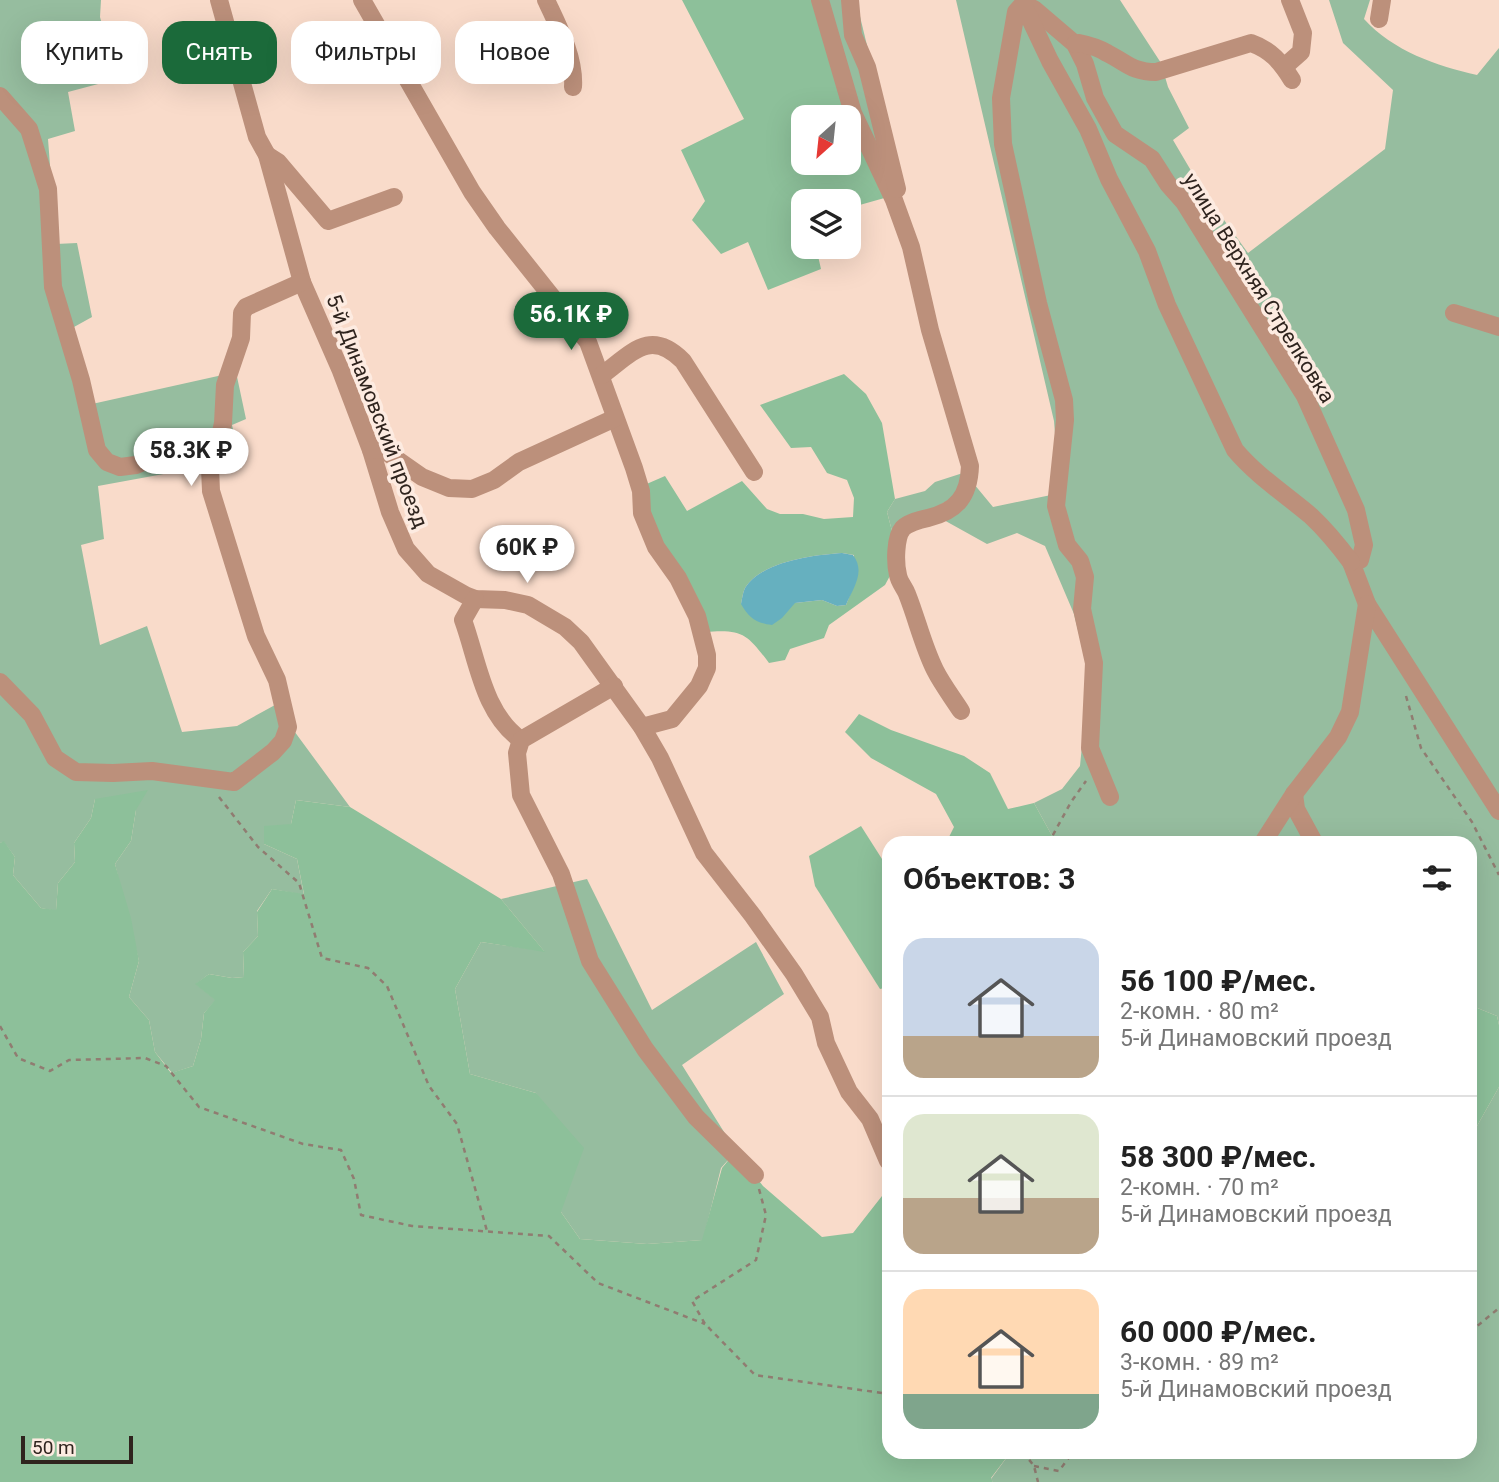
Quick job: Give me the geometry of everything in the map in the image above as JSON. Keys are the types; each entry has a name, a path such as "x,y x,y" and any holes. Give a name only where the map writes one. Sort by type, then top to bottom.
{"street":[{"name":"5-й Динамовский проезд","path":"219,0 257,137 267,155 302,282 341,371 371,450 390,512 407,549 428,574 475,599 505,600 528,605 565,627 581,642 642,727 660,758 704,853 787,964 820,1017 826,1043 849,1092 870,1119 882,1147"},
{"path":"362,0 472,192 497,228 588,342 634,468 642,513 656,547 678,578 697,616 707,655 707,668 699,686 673,719 642,727"},
{"path":"546,0 559,27 574,71 573,87"},
{"path":"820,0 853,113 894,200 911,247 930,330 970,466 969,480 962,497 953,508 945,514 914,521 904,527 897,546 898,575 926,650 961,711"},
{"path":"850,0 853,35 867,67 894,176 897,190 894,200"},
{"path":"1075,44 1108,53 1128,67 1142,72 1156,72 1251,43 1277,58 1288,73 1301,52 1303,33 1290,0"},
{"path":"1379,19 1382,0"},
{"path":"1021,2 1147,251 1167,305 1235,450 1252,470 1311,516 1334,539 1351,562 1367,604 1499,811"},
{"path":"1021,2 1016,12 1001,98 1003,144 1038,303 1064,400 1065,420 1056,506 1068,545 1080,561 1085,577 1082,609 1094,663 1090,748 1110,797"},
{"name":"улица Верхняя Стрелковка","path":"1021,2 1034,9 1075,44 1085,64 1095,98 1115,134 1152,159 1184,202 1304,396 1356,510 1364,545 1360,560 1351,562"},
{"path":"0,96 29,129 48,189 53,287 97,450 107,462 120,467 136,465 162,454 180,453 210,468"},
{"path":"267,155 278,162 328,221 394,197"},
{"name":"5-й Динамовский проезд","path":"203,778 234,782 273,752 283,741 288,727 277,680 257,636 211,491 210,468 218,451 225,385 241,338 242,313 246,307 302,282"},
{"path":"1454,313 1499,327"},
{"path":"602,375 648,344 658,343 673,352 683,361 754,472"},
{"path":"371,450 382,449 422,477 449,488 472,489 494,480 519,462 615,418"},
{"path":"475,599 463,620 484,690 509,732 522,740"},
{"path":"1267,836 1294,794 1338,737 1350,712 1367,604"},
{"path":"0,682 32,715 55,758 76,772 113,774 152,771 203,778"},
{"path":"614,687 522,740 517,753 521,794 561,874 590,961 645,1049 696,1117 755,1175"},
{"path":"1294,794 1296,810 1311,836"}],"path":[{"path":"1405,664 1404,690 1421,748 1472,822 1499,874"},
{"path":"1052,836 1071,802 1098,764"},
{"path":"203,778 258,847 299,883 322,958 368,968 387,986 429,1086 457,1125 488,1231"},
{"path":"0,1026 18,1058 50,1071 69,1060 145,1058 166,1066 199,1107 303,1144 341,1150 354,1179 361,1215 412,1226 549,1236 598,1283 705,1324"},
{"path":"755,1175 766,1215 756,1260 692,1301 705,1324 755,1375 882,1393"},
{"path":"1477,1326 1499,1308"},
{"path":"1028,1459 1034,1466 1038,1482"},
{"path":"1034,1466 1059,1471 1068,1459"}],"green space":[{"path":"0,0 101,0 101,21 21,21 21,84 98,84 68,92 75,131 48,139 56,244 77,243 92,317 74,327 92,404 236,372 246,419 232,425 240,460 98,486 104,539 81,545 100,645 147,626 182,732 237,726 275,705 350,807 296,800 291,824 264,844 297,859 304,895 272,889 257,911 258,936 243,952 244,977 209,974 196,984 216,1000 204,1013 201,1039 193,1066 172,1073 155,1052 149,1020 129,997 139,961 115,864 131,841 136,810 95,799 91,818 74,843 75,862 58,883 56,911 41,908 13,875 15,857 4,842 0,843"},
{"path":"682,0 812,0 853,105 791,105 791,175 861,175 861,127 888,197 861,205 861,189 791,189 791,259 819,259 821,269 768,290 748,242 721,254 692,220 705,201 681,150 744,119"},
{"path":"812,0 856,0 903,194 888,197 861,127 861,105 853,105"},
{"path":"956,0 1120,0 1161,63 1168,87 1189,128 1173,140 1203,191 1248,253 1385,149 1393,90 1343,43 1329,0 1370,0 1364,19 1388,40 1416,56 1462,71 1477,75 1499,48 1499,1025 1497,1016 1477,1008 1477,836 1052,836 1034,803 1062,789 1080,766 1089,675 1074,614 1045,546 1017,533 987,544 942,519 974,484 993,507 1051,495 1057,459 1054,421"},
{"path":"844,374 866,394 882,423 895,499 887,512 892,531 892,572 885,585 829,625 824,638 790,649 785,660 769,663 743,636 728,632 705,632 659,543 642,486 665,476 687,511 742,481 767,509 780,514 803,514 824,519 853,517 854,498 847,480 827,473 811,447 791,448 760,405","holes":["842,553 854,555 852,590 846,605 837,606 822,600 741,604 745,588 763,571 789,561 817,556"]},
{"path":"966,472 958,495 892,531 887,512 895,499 925,491 935,482"},
{"path":"859,714 891,730 964,756 990,773 1008,809 1034,803 1052,836 950,836 954,827 936,794 871,758 845,732"},
{"path":"148,790 136,810 131,841 115,864 131,918 139,961 129,997 149,1020 155,1052 171,1073 193,1066 201,1039 204,1013 215,1000 195,984 209,974 244,977 243,952 258,936 257,912 272,889 304,894 297,859 264,844 264,826 291,824 296,800 350,807 501,899 545,952 481,942 455,989 470,1074 536,1093 584,1148 561,1212 580,1239 647,1244 702,1240 722,1168 736,1151 763,1186 822,1237 853,1233 882,1196 882,1459 1005,1459 991,1478 993,1482 0,1482 0,843 4,841 15,857 13,875 41,908 56,910 58,883 75,862 74,843 91,818 95,799"},
{"path":"861,826 882,859 882,989 815,886 809,856"},
{"path":"587,879 652,1010 756,942 784,994 682,1065 736,1151 721,1168 703,1240 647,1244 580,1239 561,1212 536,1093 470,1074 455,989 481,942 544,951 501,899"},
{"path":"1477,1008 1497,1016 1499,1087 1477,1126"},
{"path":"1499,1087 1499,1482 993,1482 991,1479 1006,1459 1477,1459 1477,1126"}],"water":[{"path":"842,553 853,555 858,568 857,580 846,605 837,606 822,600 795,603 772,625 754,619 741,604 745,588 763,571 789,561"}]}
